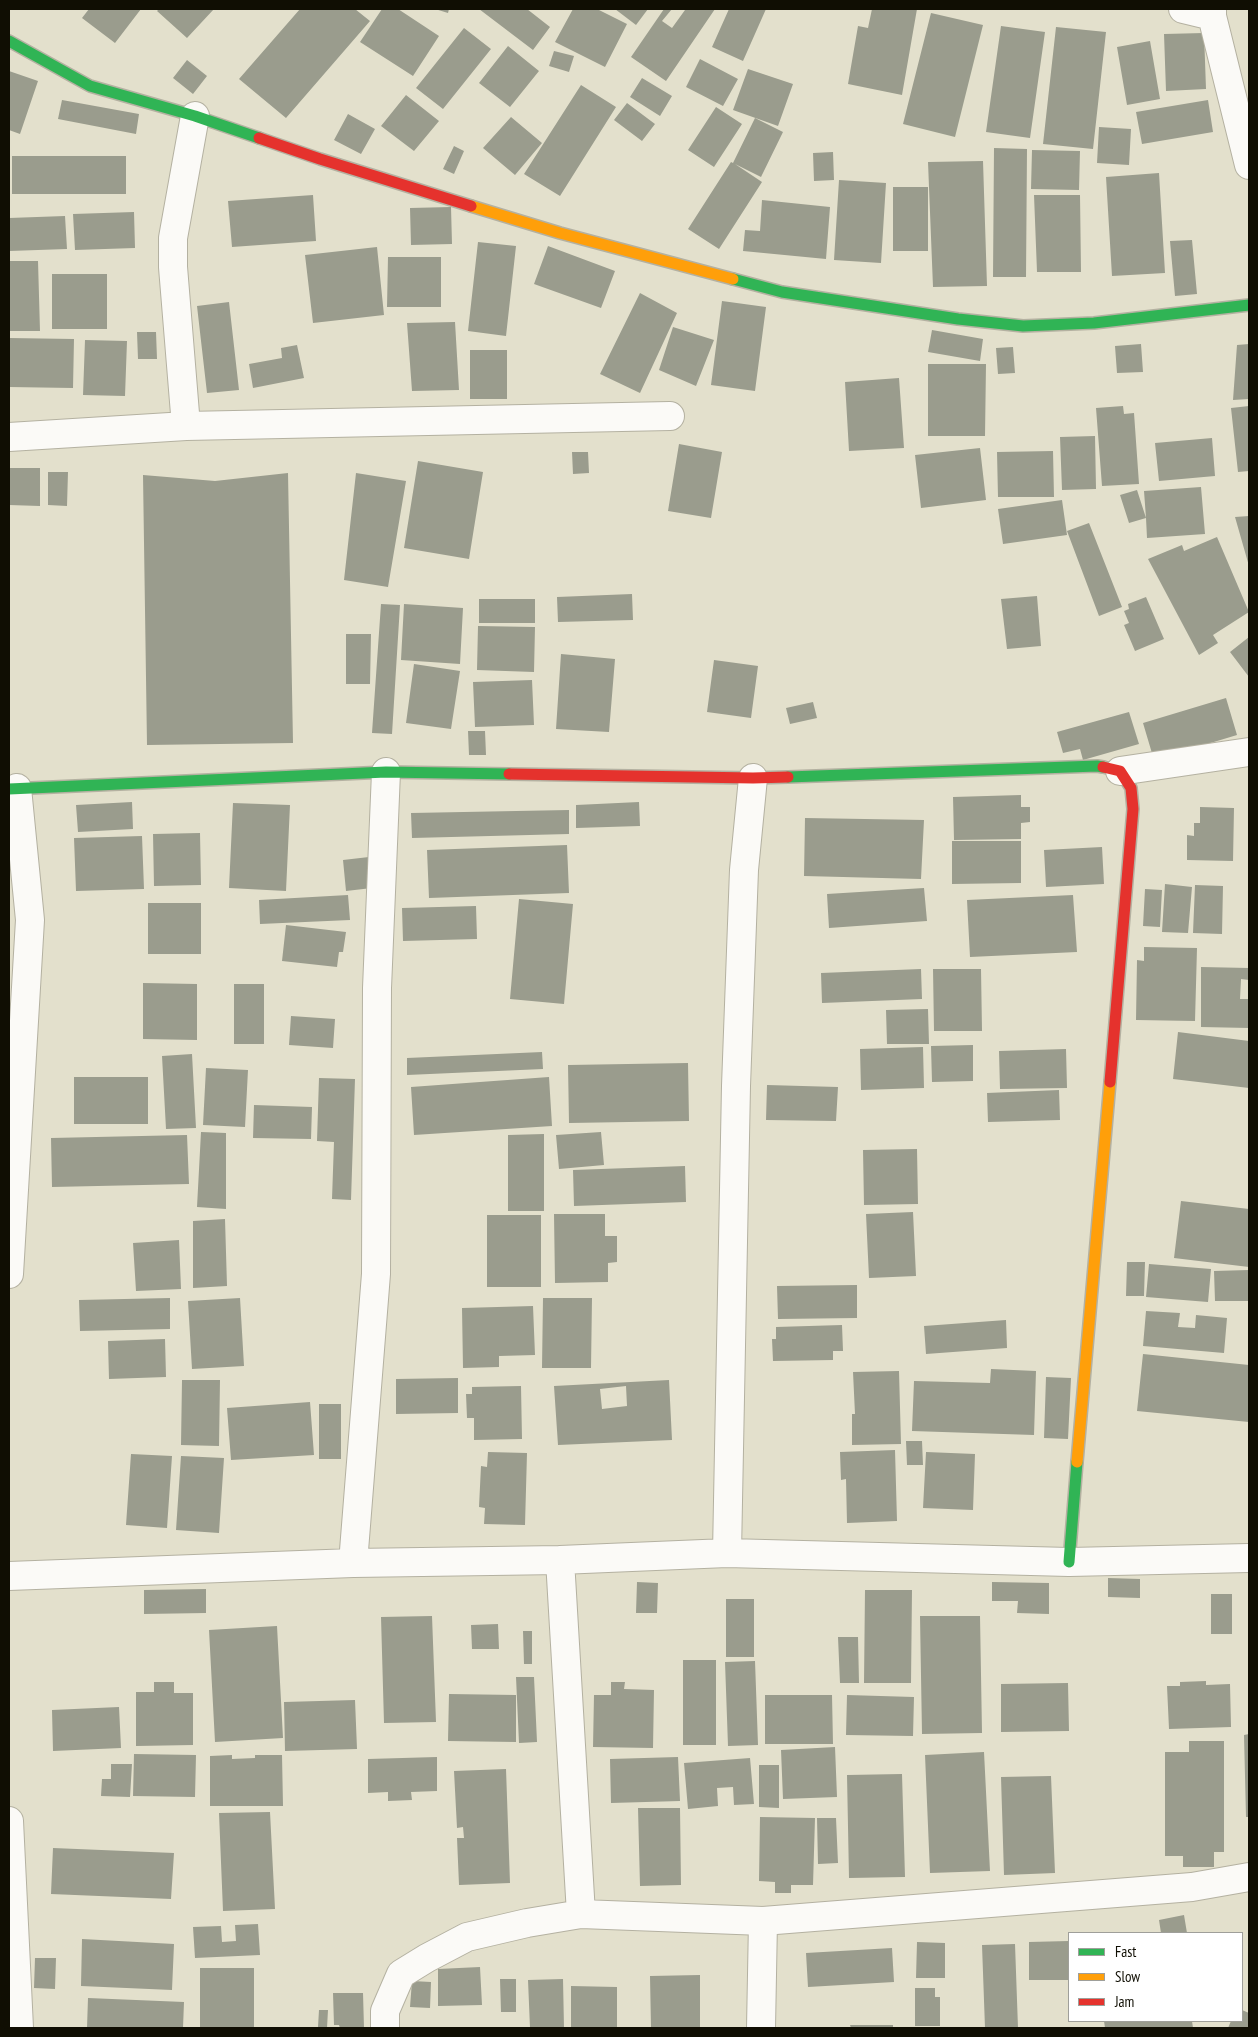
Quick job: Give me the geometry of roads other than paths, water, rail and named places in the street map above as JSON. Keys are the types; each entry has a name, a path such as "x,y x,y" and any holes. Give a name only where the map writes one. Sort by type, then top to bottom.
{"street":[{"path":"1183,9 1212,12 1249,165"},
{"path":"9,41 90,86 195,116 320,159 560,233 782,292 958,320 1023,326 1094,323 1249,305"},
{"path":"186,426 173,267 173,238 195,116"},
{"path":"9,437 186,426 670,416"},
{"path":"9,1274 30,920 13,789 386,772 753,778 1097,766 1120,771 1249,752"},
{"path":"1069,1562 1133,808 1131,788 1120,771"},
{"path":"353,1563 376,1274 377,988 386,772"},
{"path":"727,1553 736,1086 744,870 753,778"},
{"path":"9,1576 353,1563 560,1560 727,1553 1069,1562 1249,1558"},
{"path":"560,1560 581,1914"},
{"path":"9,1821 15,2019"},
{"path":"385,2028 385,2011 401,1974 426,1958 467,1937 528,1923 581,1914 763,1921 1192,1887 1249,1877"},
{"path":"760,2028 763,1921"}]}
